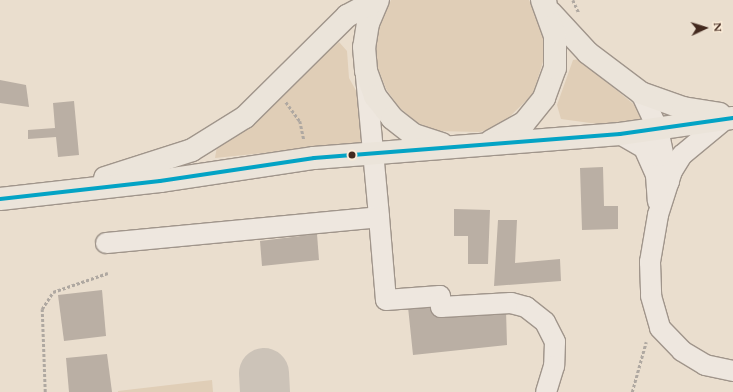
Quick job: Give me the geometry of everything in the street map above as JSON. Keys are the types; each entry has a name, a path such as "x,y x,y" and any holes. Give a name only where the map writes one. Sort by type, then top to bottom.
{"main road":[{"path":"378,0 365,41 366,71 376,96 392,118 420,137 439,144 466,146 497,139 524,123 544,98 555,68 555,36 544,2"},
{"path":"44,195 192,150 245,117 347,16 378,0"},
{"path":"544,2 588,53 641,93 682,108 730,118"},
{"path":"0,199 44,195 373,152 620,134 730,118"}],"street":[{"path":"366,71 386,300 440,296 441,307 511,303 526,307 546,322 555,342 554,366 546,392"},
{"path":"641,93 658,129 668,182"},
{"path":"730,118 682,155 668,182 658,215 650,262 651,296 660,328 682,351 704,366 733,371"},
{"path":"620,134 644,148 652,163 658,215"},
{"path":"106,243 379,217"}],"path":[{"path":"45,392 42,309 53,292 108,273"},
{"path":"632,392 647,340"}],"shaded area":[{"path":"391,0 529,0 544,30 546,52 533,94 501,125 480,132 436,131 416,122 399,107 386,89 378,68 375,46 379,24"},
{"path":"339,42 347,51 349,78 359,96 362,143 215,158 217,146"},
{"path":"579,59 637,107 646,119 605,125 561,119 557,105 573,60"},
{"path":"212,380 213,392 118,392 118,391"}],"building":[{"path":"0,80 26,85 29,107 0,103"},
{"path":"74,101 79,155 58,157 56,137 28,139 28,130 55,128 53,103"},
{"path":"603,167 604,206 618,206 618,229 582,230 580,168"},
{"path":"454,209 490,210 488,264 468,264 468,236 454,236"},
{"path":"498,220 517,220 515,263 560,259 561,281 494,286"},
{"path":"317,234 319,260 262,266 260,241"},
{"path":"102,290 106,336 64,341 58,295"},
{"path":"435,304 436,316 506,310 507,345 413,355 408,307"},
{"path":"107,354 112,392 69,392 66,358"}],"taxiway":[{"path":"264,373 265,392"}],"transit line":[{"path":"0,199 160,181 314,158 620,134 733,118"}]}
